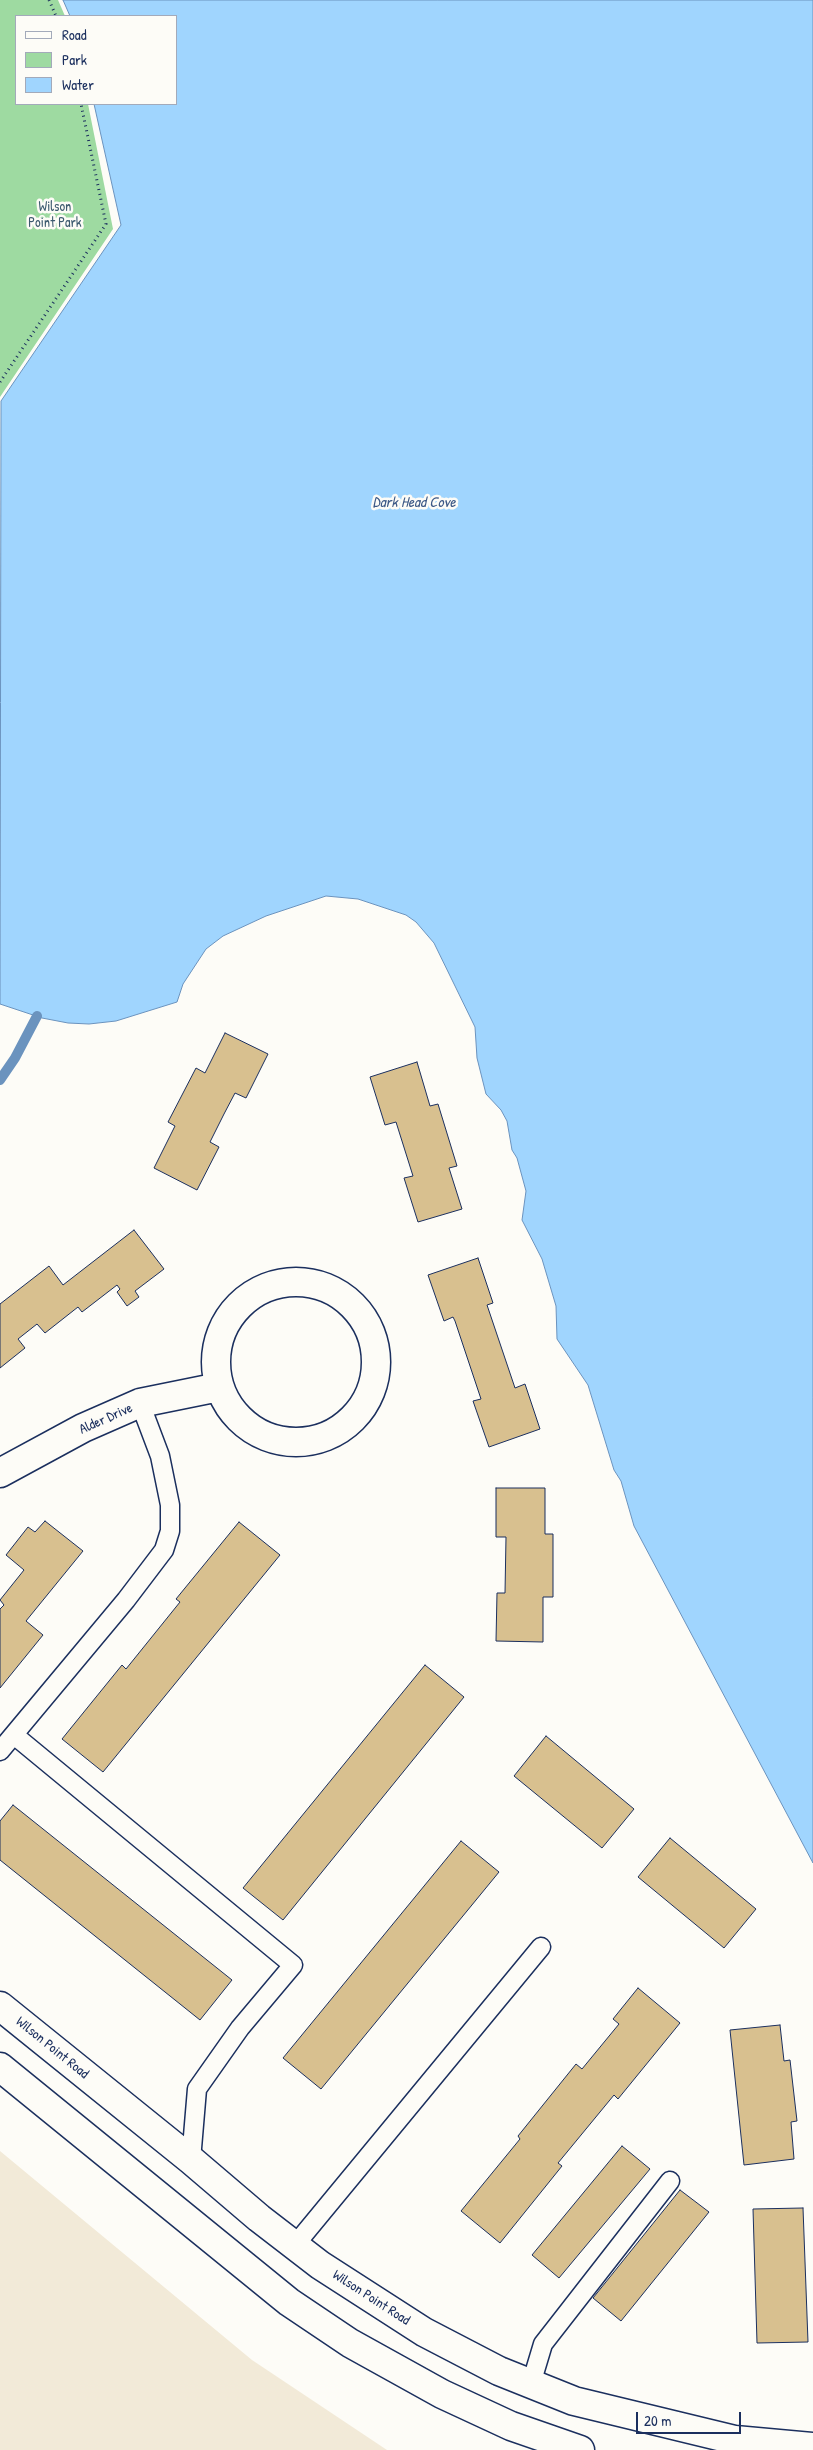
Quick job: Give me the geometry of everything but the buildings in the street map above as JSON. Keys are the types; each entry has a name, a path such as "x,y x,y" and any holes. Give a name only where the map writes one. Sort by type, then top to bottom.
{"street":[{"path":"283,1282 310,1282 336,1292 357,1310 371,1334 376,1360 373,1386 362,1408 344,1426 321,1438 297,1442 288,1441 272,1438 249,1427 231,1409 220,1387 216,1359 222,1332 236,1309 257,1292 283,1282"},
{"name":"Alder Drive","path":"0,1472 83,1428 140,1404 220,1387"},
{"name":"Wilson Point Road","path":"0,2006 191,2160 259,2218 320,2264 424,2332 499,2371 574,2400 674,2427 735,2440 813,2448"},
{"path":"0,2067 289,2302 350,2343 442,2394 503,2422 580,2450"}],"lane":[{"path":"0,1751 126,1600 164,1550 170,1531 170,1505 160,1456 140,1404"},
{"path":"14,1735 292,1965 240,2028 197,2090 191,2160"},
{"path":"295,2245 540,1947"},
{"path":"531,2384 542,2344 670,2181"}],"path":[{"path":"49,0 56,15"},
{"path":"0,382 106,224 81,105"}],"shaded area":[{"path":"0,2151 252,2360 387,2450 0,2450"}],"green space":[{"name":"Wilson Point Park","path":"0,0 58,0 65,15 15,15 15,105 88,105 113,229 0,397"}],"water":[{"name":"Dark Head Cove","path":"63,0 813,0 813,1863 634,1526 621,1481 614,1470 588,1385 557,1339 556,1306 542,1259 522,1220 526,1191 517,1158 512,1150 507,1121 501,1110 486,1094 477,1058 475,1027 434,943 416,922 406,915 358,899 326,896 266,916 223,936 206,949 183,984 177,1002 116,1021 89,1024 68,1023 42,1018 0,1004 1,401 121,225 94,105 178,105 178,15 70,15"}],"waterway":[{"path":"0,1080 15,1058 37,1016"}]}
